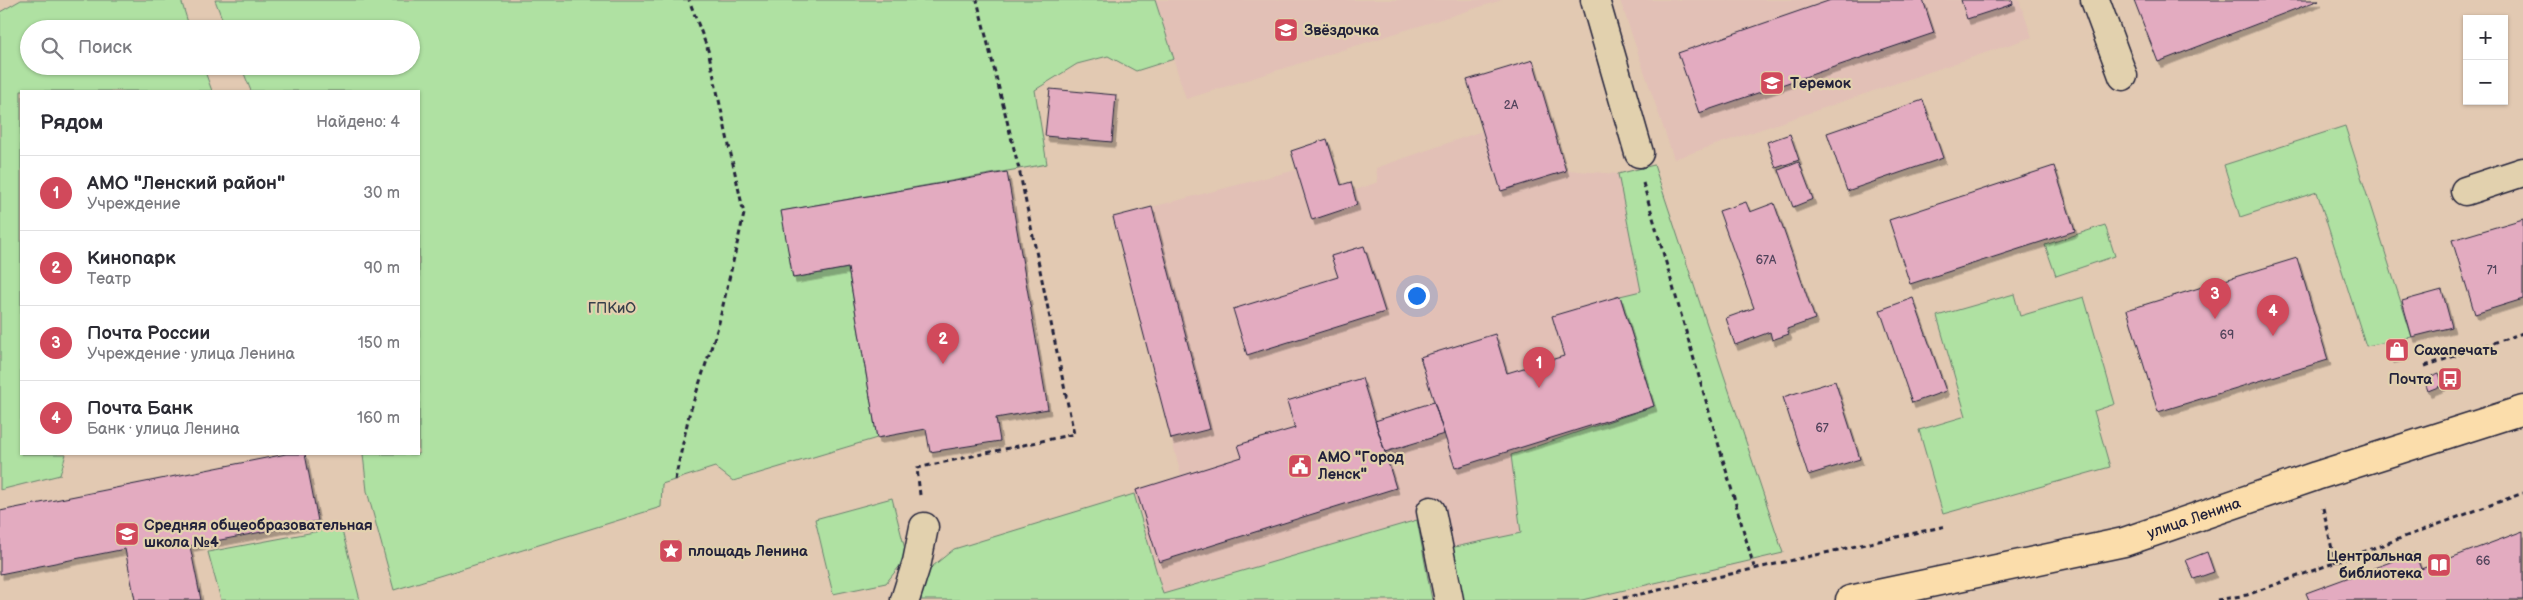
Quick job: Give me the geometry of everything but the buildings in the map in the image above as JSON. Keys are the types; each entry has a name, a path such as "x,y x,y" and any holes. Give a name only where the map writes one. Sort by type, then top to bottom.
{"main road":[{"name":"улица Ленина","path":"1855,599 2124,542 2316,476 2523,410"}],"lane":[{"path":"1595,0 1639,154"},
{"path":"2095,0 2123,76"},
{"path":"2465,191 2523,172"},
{"path":"1431,512 1449,600"},
{"path":"905,600 917,562 924,527"}],"path":[{"path":"675,480 690,415 718,328 744,214 708,50 689,0"},
{"path":"924,527 918,468 1074,434 1020,169 977,0"},
{"path":"1639,154 1638,168 1754,568"},
{"path":"2425,366 2523,333"},
{"path":"2217,600 2247,595 2523,493"},
{"path":"1614,600 1946,526"}],"shaded area":[{"name":"Звёздочка","path":"1155,0 1502,0 1186,99"},
{"name":"Теремок","path":"1620,0 2019,0 2032,37 1674,159"},
{"path":"1533,60 1566,170 1618,174 1735,565 1582,600 918,600 954,549 1134,494 1136,490 1181,475 1113,217 1296,170 1291,151 1327,139 1341,185 1351,182 1353,191 1378,182 1376,168 1482,131 1467,80"}],"green space":[{"path":"21,0 181,0 187,20 20,20 20,75 206,75 212,90 20,90 20,455 66,455 60,475 0,490 0,12"},
{"name":"ГПКиО","path":"215,0 1155,0 1174,59 1136,71 1108,56 1077,64 1035,90 1047,164 782,211 793,278 848,268 877,438 733,481 715,467 662,484 661,507 394,590 367,491 363,455 420,455 420,90 251,90 245,75 420,75 420,20 223,20"},
{"path":"2345,126 2412,337 2366,346 2317,192 2240,217 2224,165"},
{"path":"1654,165 1783,553 1582,600 1460,600 1450,548 1521,533 1511,455 1654,406 1620,296 1641,291 1618,174"},
{"path":"2105,225 2115,256 2056,276 2045,245"},
{"path":"2014,294 2020,316 2084,297 2115,404 2094,411 2110,467 1943,514 1919,430 1966,416 1937,316"},
{"path":"1134,494 1163,594 1417,520 1432,600 918,600 928,570 954,549"},
{"path":"892,498 907,557 886,583 833,594 815,519"},
{"path":"341,527 360,600 221,600 208,552"}],"place":[{"name":"Звёздочка","path":"1286,30"},
{"name":"Теремок","path":"1772,83"},
{"name":"Почта России","path":"2215,319"},
{"name":"Почта Банк","path":"2273,336"},
{"name":"Сахапечать","path":"2397,350"},
{"name":"Кинопарк","path":"943,364"},
{"name":"Почта","path":"2450,379"},
{"name":"АМО \"Ленский район\"","path":"1539,388"},
{"name":"АМО \"Город Ленск\"","path":"1300,466"},
{"name":"Средняя общеобразовательная школа №4","path":"127,534"},
{"name":"площадь Ленина","path":"671,551"},
{"name":"Центральная библиотека","path":"2439,565"}]}
